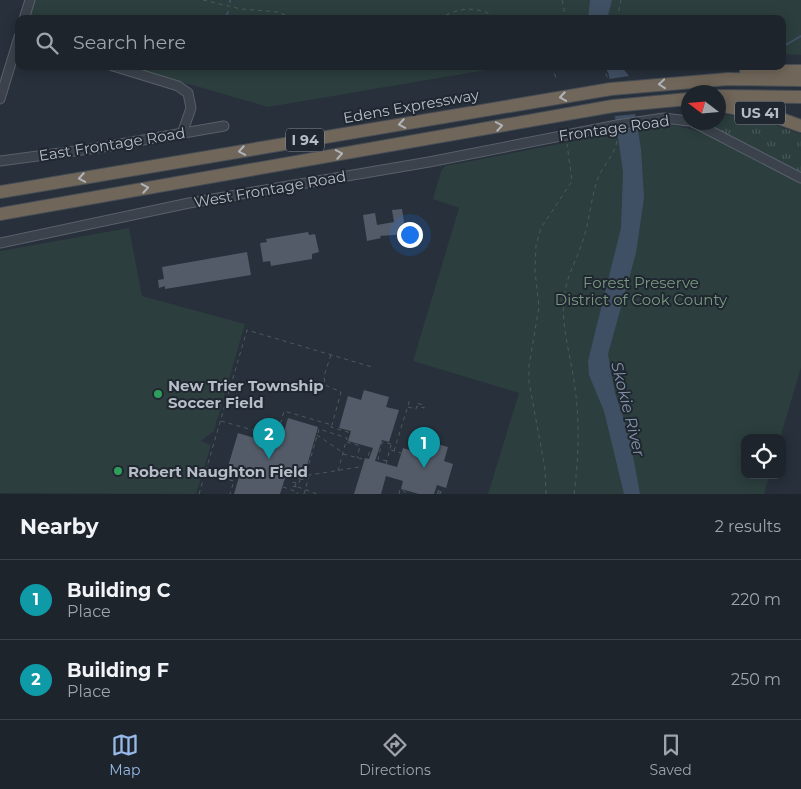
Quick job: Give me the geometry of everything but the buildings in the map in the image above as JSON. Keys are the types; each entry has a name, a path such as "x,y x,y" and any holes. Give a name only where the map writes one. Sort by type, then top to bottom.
{"highway":[{"path":"728,79 746,71 801,71"},
{"name":"Edens Expressway","path":"0,192 609,84 631,87 728,79 801,80"},
{"path":"726,96 801,97"},
{"name":"I 94","path":"0,214 614,106 681,100"},
{"name":"US 41","path":"726,107 773,116 801,126"}],"street":[{"path":"25,15 30,0"},
{"path":"0,99 4,74 15,48"},
{"path":"126,70 178,86 188,92 191,108 182,134"},
{"name":"Frontage Road","path":"540,140 617,129 637,122 664,118 681,120"},
{"name":"East Frontage Road","path":"0,160 97,148 224,126"},
{"path":"708,130 801,178"},
{"name":"West Frontage Road","path":"0,243 189,203 430,162 540,140"}],"path":[{"path":"203,0 241,9 285,15"},
{"path":"562,0 565,15"},
{"path":"618,15 622,0"},
{"path":"446,15 454,11 470,9 491,15"},
{"path":"553,70 557,81"},
{"path":"604,70 609,84"},
{"path":"574,494 580,441 579,421 564,298 567,282 586,232 594,190 605,164 617,145 617,129"},
{"path":"546,494 545,469 529,382 529,366 539,307 534,258 538,234 572,181 567,144"},
{"path":"199,494 247,330 372,367"},
{"path":"331,354 324,376 325,385 341,392 332,425"},
{"path":"394,451 410,399"},
{"path":"407,407 416,409 417,406 424,408 424,405 416,403 417,401"},
{"path":"220,421 277,437 284,411 332,425 331,427 351,433"},
{"path":"338,471 347,438 319,429 306,474 310,475 338,471 365,466"},
{"path":"317,435 343,453 367,461"},
{"path":"346,442 360,446 357,458"},
{"path":"392,444 386,463 378,458 382,442 392,444 396,446"},
{"path":"357,494 370,450 379,453"},
{"path":"390,450 401,453"},
{"path":"205,473 234,481 230,494"},
{"path":"304,494 310,475"},
{"path":"298,487 300,479"},
{"path":"294,490 296,483 293,482 292,486 298,487 306,489 317,494"},
{"path":"440,486 440,494"},
{"path":"282,487 294,490 298,492 297,494"},
{"path":"399,494 400,489 409,494"}],"green space":[{"path":"33,0 801,0 801,55 786,54 786,15 29,15"},
{"path":"140,70 486,70 268,107"},
{"path":"726,114 763,121 801,134 801,173 719,130 726,130"},
{"name":"Forest Preserve District of Cook County","path":"663,124 681,127 681,130 699,132 717,139 801,183 801,368 781,434 741,434 741,479 768,479 764,494 488,494 519,393 413,361 459,208 433,199 441,171 445,166"},
{"path":"129,228 142,296 245,324 214,431 201,441 211,445 196,494 0,493 0,251"}],"water":[{"path":"590,0 612,0 608,15 588,15"},
{"path":"607,70 624,70 629,76 641,149 644,198 636,253 608,354 615,393 629,435 640,494 624,494 604,411 589,375 588,361 621,228 623,172"}],"pier":[{"path":"629,76 636,114 615,116 609,79"}],"waterway":[{"path":"786,45 801,36"}],"place":[{"name":"New Trier Township Soccer Field","path":"158,394"},
{"name":"Building F","path":"269,459"},
{"name":"Building C","path":"424,468"},
{"name":"Robert Naughton Field","path":"118,471"}],"water label":[{"name":"Skokie River","path":"628,409"}]}
